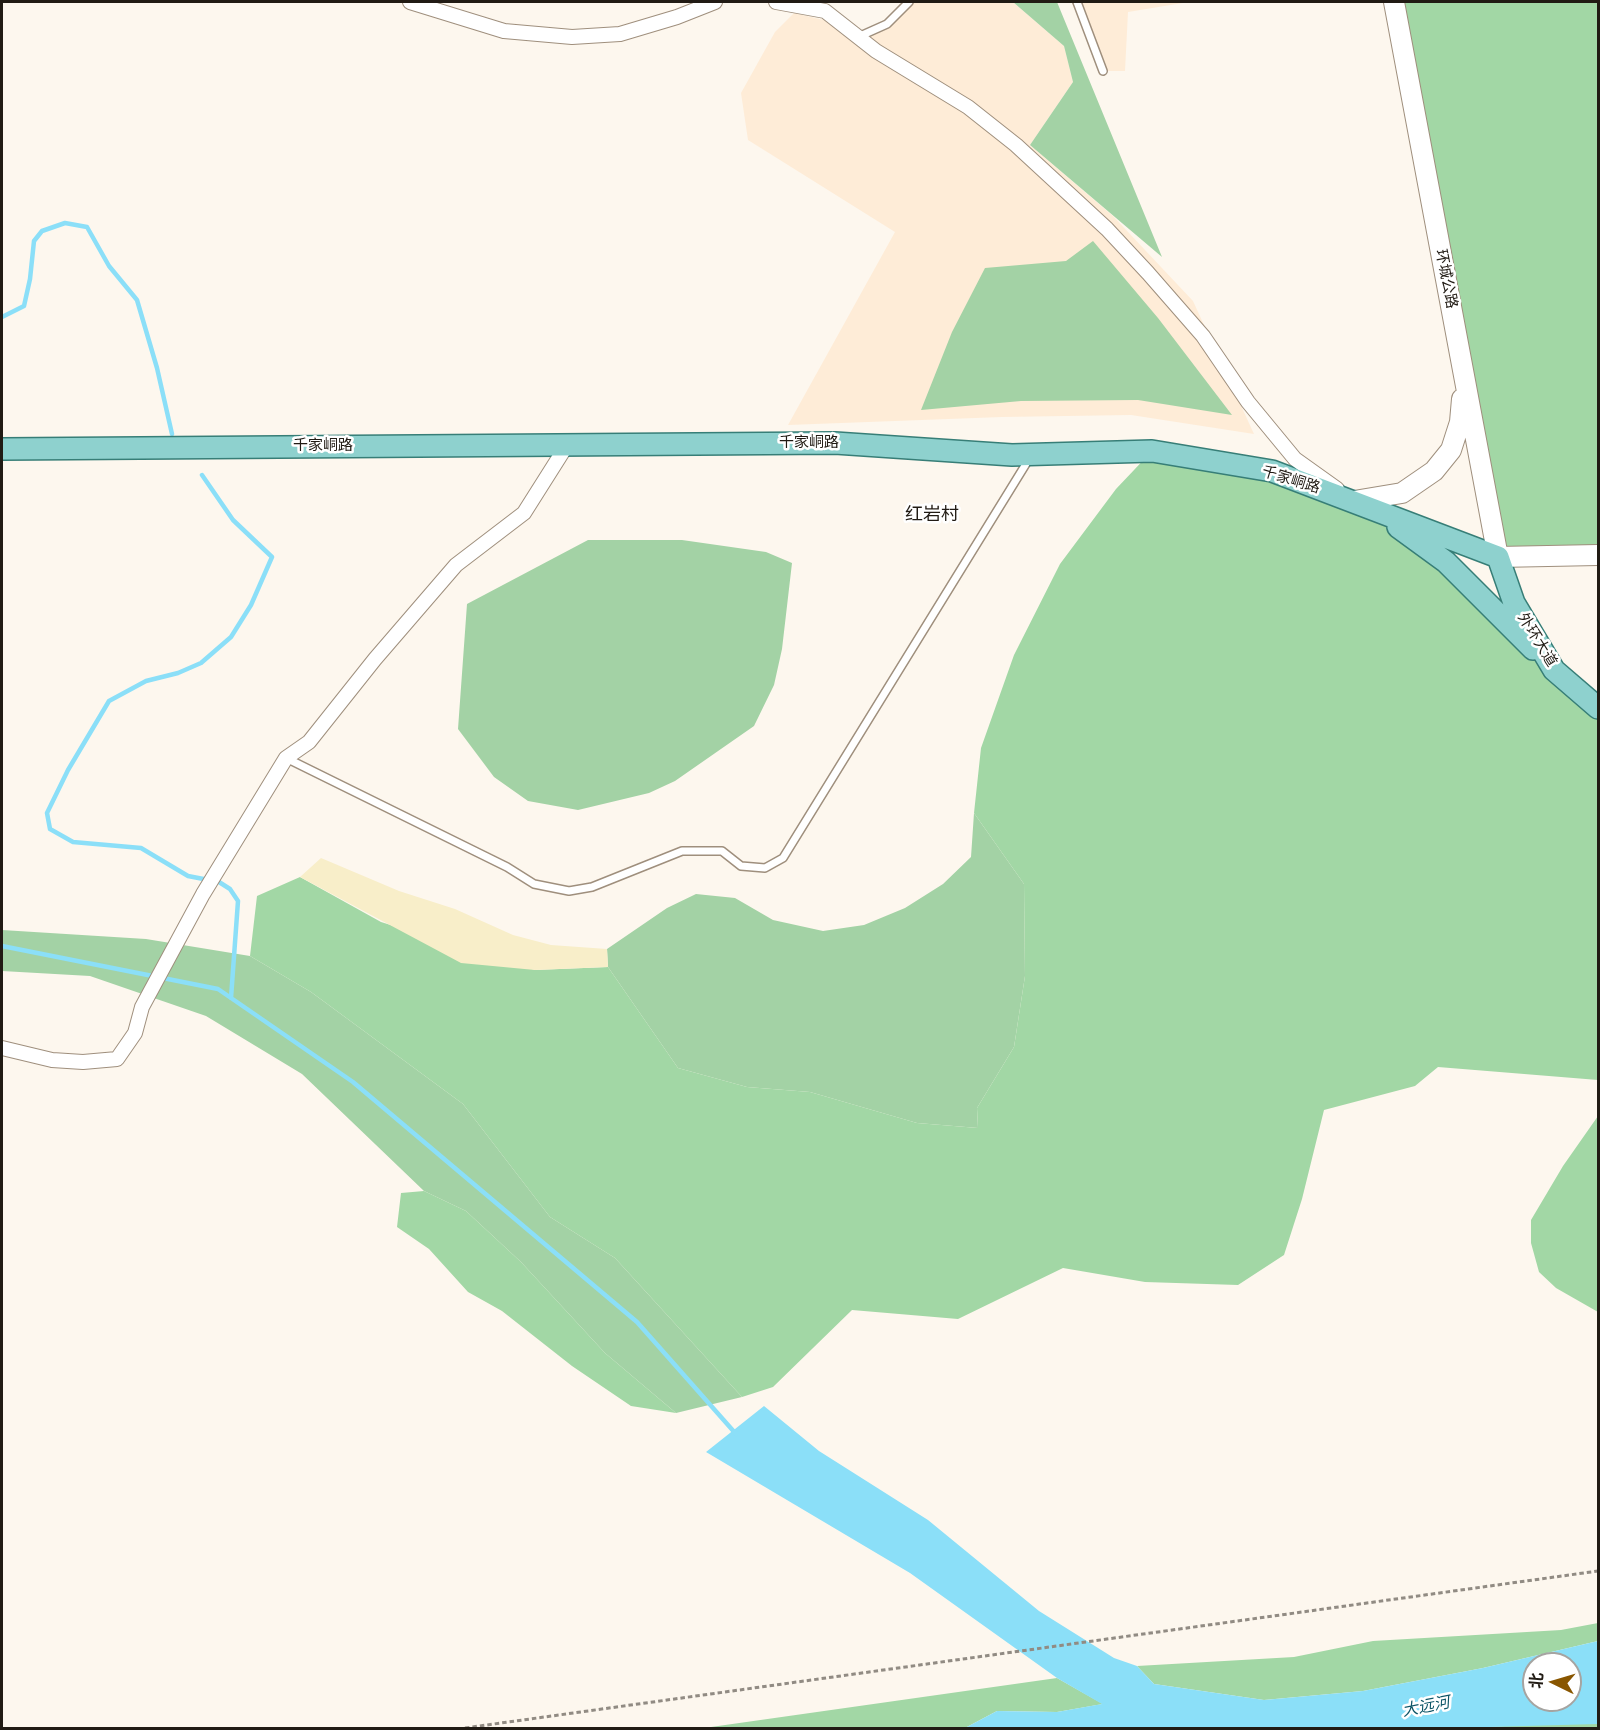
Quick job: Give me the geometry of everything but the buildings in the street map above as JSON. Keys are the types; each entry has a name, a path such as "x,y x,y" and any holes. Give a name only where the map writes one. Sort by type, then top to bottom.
{"main road":[{"name":"环城公路","path":"1394,2 1498,557"},
{"path":"1354,501 1402,493 1434,471 1451,450 1460,422 1464,376"},
{"name":"千家峒路","path":"2,448 835,443 1032,454 1152,451 1272,471 1498,557 1599,555"},
{"path":"1354,501 1412,535 1446,562 1554,670"},
{"name":"外环大道","path":"1498,557 1514,603 1554,670 1599,708"}],"street":[{"path":"410,2 504,31 572,37 620,34 677,17 716,2"},
{"path":"776,2 825,11 876,51 968,107 1016,145 1107,229 1203,336 1248,402 1295,459 1354,501"},
{"path":"2,1048 52,1060 83,1062 117,1059 135,1033 142,1007 205,890 286,758 309,742 368,667 456,566 524,513 567,445"}],"lane":[{"path":"858,37 887,24 909,2"},
{"path":"1077,2 1103,71"},
{"path":"286,758 507,867 534,884 569,891 592,887 682,851 722,851 741,866 765,868 783,858 1032,454"}],"path":[{"path":"465,1728 1599,1571"}],"shaded area":[{"path":"909,2 1013,2 1064,46 1073,82 1030,145 1113,216 1193,301 1254,434 1131,415 788,425 895,232 748,140 741,93 775,32 794,13 841,24 858,37 887,24"},
{"path":"1077,2 1189,2 1128,12 1125,71 1103,71"}],"green space":[{"path":"1013,2 1057,2 1162,257 1030,145 1073,82 1064,46"},
{"path":"1394,2 1598,2 1598,555 1498,557"},
{"path":"1093,241 1158,318 1232,415 1138,400 1021,401 921,410 952,332 985,268 1066,261"},
{"path":"1152,451 1354,501 1435,553 1598,708 1598,1080 1438,1067 1415,1086 1324,1110 1302,1199 1284,1255 1238,1285 1145,1282 1063,1268 958,1319 852,1310 773,1387 742,1397 615,1258 550,1217 463,1104 311,992 250,956 257,896 300,877 381,922 535,970 608,967 678,1068 747,1087 810,1092 917,1123 978,1128 977,1108 1014,1047 1025,976 1024,884 974,813 981,748 1014,655 1060,564 1116,489"},
{"path":"588,540 682,540 766,552 792,563 782,649 774,685 754,726 675,781 649,793 578,810 528,801 494,777 458,729 467,604"},
{"path":"974,813 1024,884 1025,976 1014,1047 977,1108 978,1128 917,1123 810,1092 747,1087 678,1068 608,967 607,949 667,908 696,894 735,898 773,920 823,931 864,925 905,908 943,884 971,857"},
{"path":"2,930 146,939 250,956 311,992 463,1104 550,1217 615,1258 742,1397 676,1413 605,1353 521,1262 466,1211 424,1191 302,1074 206,1016 90,976 2,971"},
{"path":"1598,1116 1598,1312 1556,1288 1539,1272 1531,1243 1531,1220 1563,1166"},
{"path":"424,1191 466,1211 521,1262 605,1353 676,1413 631,1406 572,1366 502,1311 468,1292 429,1249 397,1227 401,1193"},
{"path":"1598,1623 1598,1641 1551,1652 1522,1652 1522,1659 1363,1691 1264,1700 1154,1684 1137,1666 1294,1657 1373,1641 1561,1630"},
{"path":"1057,1678 1103,1704 1057,1712 997,1711 965,1728 704,1728"},
{"path":"1598,1724 1598,1728 1453,1728"}],"sand":[{"path":"321,858 399,891 455,909 513,935 551,945 607,949 608,967 535,970 461,963 300,877"}],"water":[{"name":"大远河","path":"764,1406 819,1451 928,1520 1039,1611 1114,1658 1137,1666 1154,1684 1264,1700 1363,1691 1522,1659 1522,1712 1582,1712 1582,1652 1551,1652 1598,1641 1598,1724 1453,1728 965,1728 997,1711 1057,1712 1102,1704 1057,1678 910,1573 706,1452"}],"waterway":[{"path":"2,317 24,306 30,279 34,241 42,231 65,223 87,227 109,266 137,300 157,368 172,434"},
{"path":"202,475 233,520 272,557 251,605 231,637 201,663 178,673 146,681 109,701 68,770 47,813 50,829 73,842 141,848 188,876 219,882 230,889 238,901 231,998"},
{"path":"2,946 218,989 353,1082 637,1322 736,1434"}],"district":[{"name":"红岩村","path":"932,515"}]}
